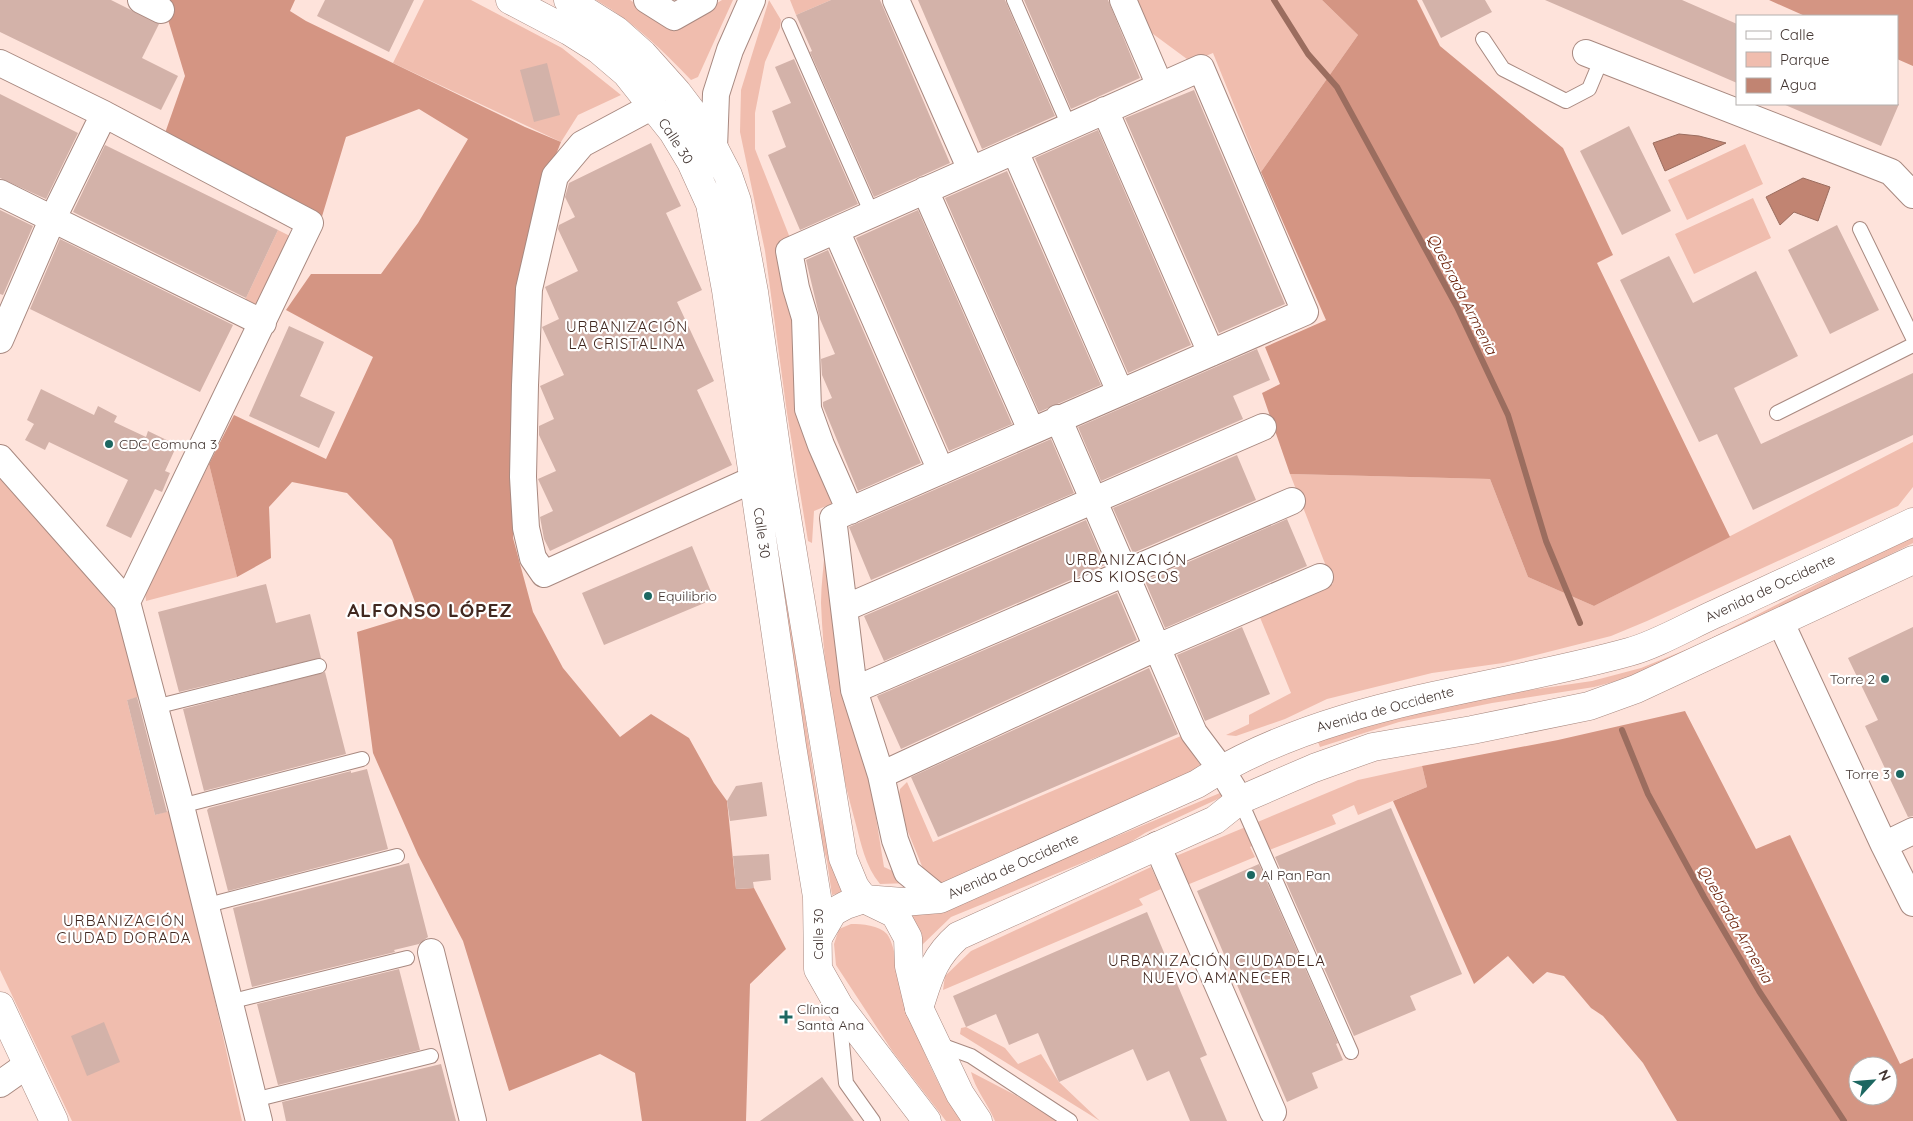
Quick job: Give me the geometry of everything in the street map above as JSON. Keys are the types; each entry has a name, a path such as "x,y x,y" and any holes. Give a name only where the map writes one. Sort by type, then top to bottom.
{"main road":[{"name":"Calle 30","path":"510,0 570,31 599,50 626,73 678,139 710,204 726,290 792,746 817,897 818,969 839,1006 927,1121"},
{"name":"Calle 30","path":"568,0 616,30 643,54 696,117 728,175 743,228 843,858 856,887 864,899"},
{"name":"Avenida de Occidente","path":"819,936 833,912 846,905 864,899 903,902 940,899 1197,784 1221,769 1299,734 1353,715 1632,651 1913,522"},
{"path":"919,1008 932,968 942,950 958,936 1215,820 1240,800 1314,768 1373,747 1472,730 1589,706 1636,689 1913,560"},
{"path":"864,899 895,914 908,938 908,966 919,1008 960,1094 978,1121"},
{"path":"0,1006 54,1121"}],"street":[{"path":"647,0 674,17 704,0"},
{"path":"714,148 716,94 730,50 752,0"},
{"path":"896,0 971,170"},
{"path":"1123,0 1160,86"},
{"path":"1594,55 1891,172 1913,195"},
{"path":"0,63 104,114 310,224 128,602"},
{"path":"842,514 1030,430 1305,312 1201,68 789,251 796,288 805,318 808,409 842,514 844,608 854,690 881,775 896,840 907,872 940,899"},
{"path":"653,106 582,144 555,176 529,289 524,477 526,528 533,558 544,574 754,479"},
{"path":"1105,110 1211,353"},
{"path":"0,340 52,220 104,114"},
{"path":"1015,151 1120,392"},
{"path":"925,190 1030,430"},
{"path":"0,193 263,323"},
{"path":"836,230 941,471"},
{"path":"1058,418 1194,733 1221,769 1240,800"},
{"path":"844,608 1263,427"},
{"path":"0,458 128,602 181,806 204,906 256,1110"},
{"path":"854,690 1292,501"},
{"path":"881,775 1158,647 1320,576"},
{"path":"1781,623 1913,903"},
{"path":"1884,845 1913,831"},
{"path":"1157,845 1273,1112"},
{"path":"419,955 474,1121"},
{"path":"0,1084 27,1065"}],"lane":[{"path":"1014,0 1069,126"},
{"path":"789,25 872,214"},
{"path":"1483,39 1503,69 1566,101 1589,89 1594,55"},
{"path":"1860,229 1913,338"},
{"path":"1778,413 1913,345"},
{"path":"155,707 319,666"},
{"path":"181,806 362,759"},
{"path":"1240,800 1351,1052"},
{"path":"204,906 397,856"},
{"path":"229,1002 419,955"},
{"path":"839,1006 846,1083 873,1121"},
{"path":"935,1042 971,1056 1070,1121"},
{"path":"256,1110 431,1056"}],"green space":[{"path":"424,0 471,0 562,48 621,95 578,115 561,142 393,63"},
{"path":"596,0 630,0 675,29 722,0 733,0 698,77 691,80 635,27"},
{"path":"769,0 781,20 780,28 765,62 755,113 755,149 790,238 836,502 814,511 812,543 808,541 787,413 765,251 740,132 741,90"},
{"path":"790,0 831,0 796,15"},
{"path":"1134,0 1322,0 1358,35 1261,172 1213,53 1191,62 1145,28"},
{"path":"1745,144 1763,184 1687,220 1668,180"},
{"path":"1753,198 1771,238 1694,274 1675,234"},
{"path":"278,230 292,237 258,306 245,300"},
{"path":"1913,442 1913,487 1898,506 1647,621 1611,636 1503,663 1432,673 1327,699 1285,719 1236,736 1226,735 1249,724 1249,715 1291,693 1259,615 1333,584 1290,474 1490,479 1528,577 1594,606"},
{"path":"209,464 237,577 146,601 145,592"},
{"path":"0,473 115,610 144,696 127,700 155,815 172,810 242,1121 72,1121 0,970"},
{"path":"775,514 819,811 833,860 847,891 832,895 827,861 813,812 769,515"},
{"path":"1913,535 1913,543 1702,648 1643,674 1594,687 1492,703 1399,722 1320,747 1318,742 1399,715 1490,696 1592,681 1641,668 1700,644"},
{"path":"825,546 870,781 884,867 897,873 910,883 880,884 875,877 864,854 848,794 836,740 825,658 821,589"},
{"path":"1181,736 1201,766 1197,775 948,888 924,871 897,805 900,789 907,782 933,842"},
{"path":"1422,766 1427,787 1358,815 1354,805 1332,815 1336,824 1267,851 1261,841 1250,847 1255,857 1187,885 1176,856 1358,780"},
{"path":"1220,793 1222,797 1145,833 1126,845 951,917 922,945 908,911 946,908"},
{"path":"1151,867 1161,889 1139,899 1143,905 943,990 945,976 971,951"},
{"path":"851,924 875,927 887,934 893,947 904,997 917,1035 937,1080 962,1121 946,1121 893,1052 836,965 834,944 839,929"},
{"path":"966,1027 1005,1048 1018,1064 1041,1054 1059,1082 1100,1121 960,1034 961,1028"},
{"path":"971,1072 1065,1121 995,1121 975,1084"}],"shaded area":[{"path":"162,0 295,0 290,11 306,21 525,127 561,142 537,202 513,480 513,538 533,612 563,668 620,737 651,714 689,738 714,783 727,801 736,889 754,888 786,949 750,984 746,1121 642,1121 635,1073 600,1054 509,1091 463,941 418,855 373,753 357,632 419,613 392,540 347,493 292,482 269,507 271,558 237,577 209,464 234,415 326,459 373,357 286,310 311,274 381,274 418,223 468,139 419,109 346,137 320,223 164,136 185,76"},
{"path":"1322,0 1417,0 1440,46 1563,148 1613,255 1597,263 1730,537 1594,606 1528,577 1490,479 1290,474 1262,393 1280,384 1265,347 1326,320 1261,172 1358,35"},
{"path":"1769,0 1913,0 1913,66 1898,59 1898,15 1803,15"},
{"path":"1685,711 1756,849 1790,835 1896,1056 1848,1056 1848,1106 1898,1106 1898,1060 1900,1064 1913,1058 1913,1121 1677,1121 1643,1063 1603,1016 1591,1008 1564,976 1547,972 1533,984 1508,956 1474,984 1393,801 1427,787 1422,766 1558,740"}],"water":[{"path":"1679,134 1699,136 1726,143 1665,171 1653,143"},
{"path":"1803,178 1830,187 1818,221 1794,212 1780,225 1766,197"}],"building":[{"path":"0,0 111,0 159,24 142,58 178,76 161,110 0,32"},
{"path":"325,0 414,0 389,52 317,16"},
{"path":"831,0 880,0 950,163 874,197 810,52 812,51 796,15"},
{"path":"918,0 1005,0 1055,116 982,149"},
{"path":"1024,0 1108,0 1140,78 1071,109"},
{"path":"1422,0 1485,0 1492,12 1441,38"},
{"path":"1545,0 1682,0 1736,24 1736,83"},
{"path":"794,59 858,204 800,230 768,155 786,147 772,111 791,103 775,67"},
{"path":"547,63 560,115 534,122 520,70"},
{"path":"1194,90 1285,304 1219,333 1125,118"},
{"path":"0,94 78,133 46,199 0,178"},
{"path":"1899,104 1881,146 1785,105"},
{"path":"1629,126 1671,211 1622,235 1580,151"},
{"path":"1098,130 1191,345 1128,373 1035,158"},
{"path":"651,143 681,206 666,213 702,290 677,302 714,381 697,390 732,465 550,551 544,539 540,517 553,511 538,479 556,471 539,435 539,426 554,419 540,386 564,375 542,327 559,319 545,287 578,271 558,229 559,225 575,217 565,197 569,183"},
{"path":"105,145 278,230 246,298 73,212"},
{"path":"1007,171 1101,385 1039,412 945,198"},
{"path":"0,210 33,226 3,295 0,294"},
{"path":"918,210 1012,424 949,451 856,238"},
{"path":"1837,225 1879,310 1830,334 1788,250"},
{"path":"60,239 233,325 200,392 30,309"},
{"path":"828,250 921,463 858,491 823,406 823,402 832,398 822,375 821,359 835,354 820,319 806,260"},
{"path":"1669,256 1693,303 1756,271 1798,356 1734,388 1761,444 1913,373 1913,435 1753,510 1717,434 1699,442 1620,280"},
{"path":"289,326 324,342 300,396 335,412 319,448 249,416"},
{"path":"1257,349 1270,380 1233,396 1243,419 1101,481 1078,427"},
{"path":"41,389 94,415 98,406 117,416 114,422 146,437 148,431 177,445 165,471 170,473 162,492 155,489 131,538 106,526 128,480 49,442 45,450 25,440 34,424 27,420"},
{"path":"1051,439 1074,493 871,580 849,527"},
{"path":"1237,455 1256,500 1133,553 1113,508"},
{"path":"1287,519 1307,566 1165,628 1145,581"},
{"path":"1086,520 1105,565 884,661 864,616"},
{"name":"Equilibrio","path":"692,546 714,599 604,645 582,593"},
{"path":"266,584 276,623 310,614 321,658 179,692 158,612"},
{"path":"1117,593 1137,640 901,749 877,696"},
{"path":"1242,627 1270,694 1205,721 1177,655"},
{"path":"1913,627 1913,816 1908,817 1865,726 1878,720 1848,658"},
{"path":"1149,668 1178,734 938,837 911,777"},
{"path":"325,672 346,754 204,791 183,709"},
{"path":"137,697 167,812 155,815 127,700"},
{"path":"367,769 388,849 228,891 207,810 209,808 351,771 351,773"},
{"path":"762,782 767,816 730,821 727,801 736,786"},
{"path":"1391,808 1462,974 1410,996 1416,1010 1354,1036 1275,857"},
{"path":"769,854 771,880 753,882 754,888 736,889 733,856"},
{"path":"409,863 428,937 419,944 394,950 395,952 252,987 233,908"},
{"path":"1259,864 1338,1043 1336,1044 1343,1060 1312,1073 1318,1088 1287,1102 1197,891"},
{"path":"1147,912 1207,1055 1200,1058 1227,1121 1190,1121 1169,1071 1147,1081 1133,1049 1059,1082 1038,1033 1009,1045 996,1014 966,1027 953,996"},
{"path":"399,969 420,1050 278,1085 257,1004"},
{"path":"104,1022 120,1062 87,1076 71,1036"},
{"path":"441,1064 456,1121 286,1121 282,1102"},
{"path":"822,1077 854,1121 760,1121"}],"waterway":[{"name":"Quebrada Armenia","path":"1274,0 1308,54 1337,87 1457,307 1508,415 1546,541 1580,623"},
{"name":"Quebrada Armenia","path":"1622,730 1648,794 1704,897 1759,991 1844,1121"}],"place":[{"name":"CDC Comuna 3","path":"109,444"},
{"name":"Equilibrio","path":"648,596"},
{"name":"Torre 2","path":"1885,679"},
{"name":"Torre 3","path":"1900,774"},
{"name":"Al Pan Pan","path":"1251,875"},
{"name":"Clínica Santa Ana","path":"786,1017"}],"district":[{"name":"URBANIZACIÓN LA CRISTALINA","path":"627,336"},
{"name":"URBANIZACIÓN LOS KIOSCOS","path":"1126,568"},
{"name":"ALFONSO LÓPEZ","path":"430,610"},
{"name":"URBANIZACIÓN CIUDAD DORADA","path":"124,930"},
{"name":"URBANIZACIÓN CIUDADELA NUEVO AMANECER","path":"1217,970"}]}
